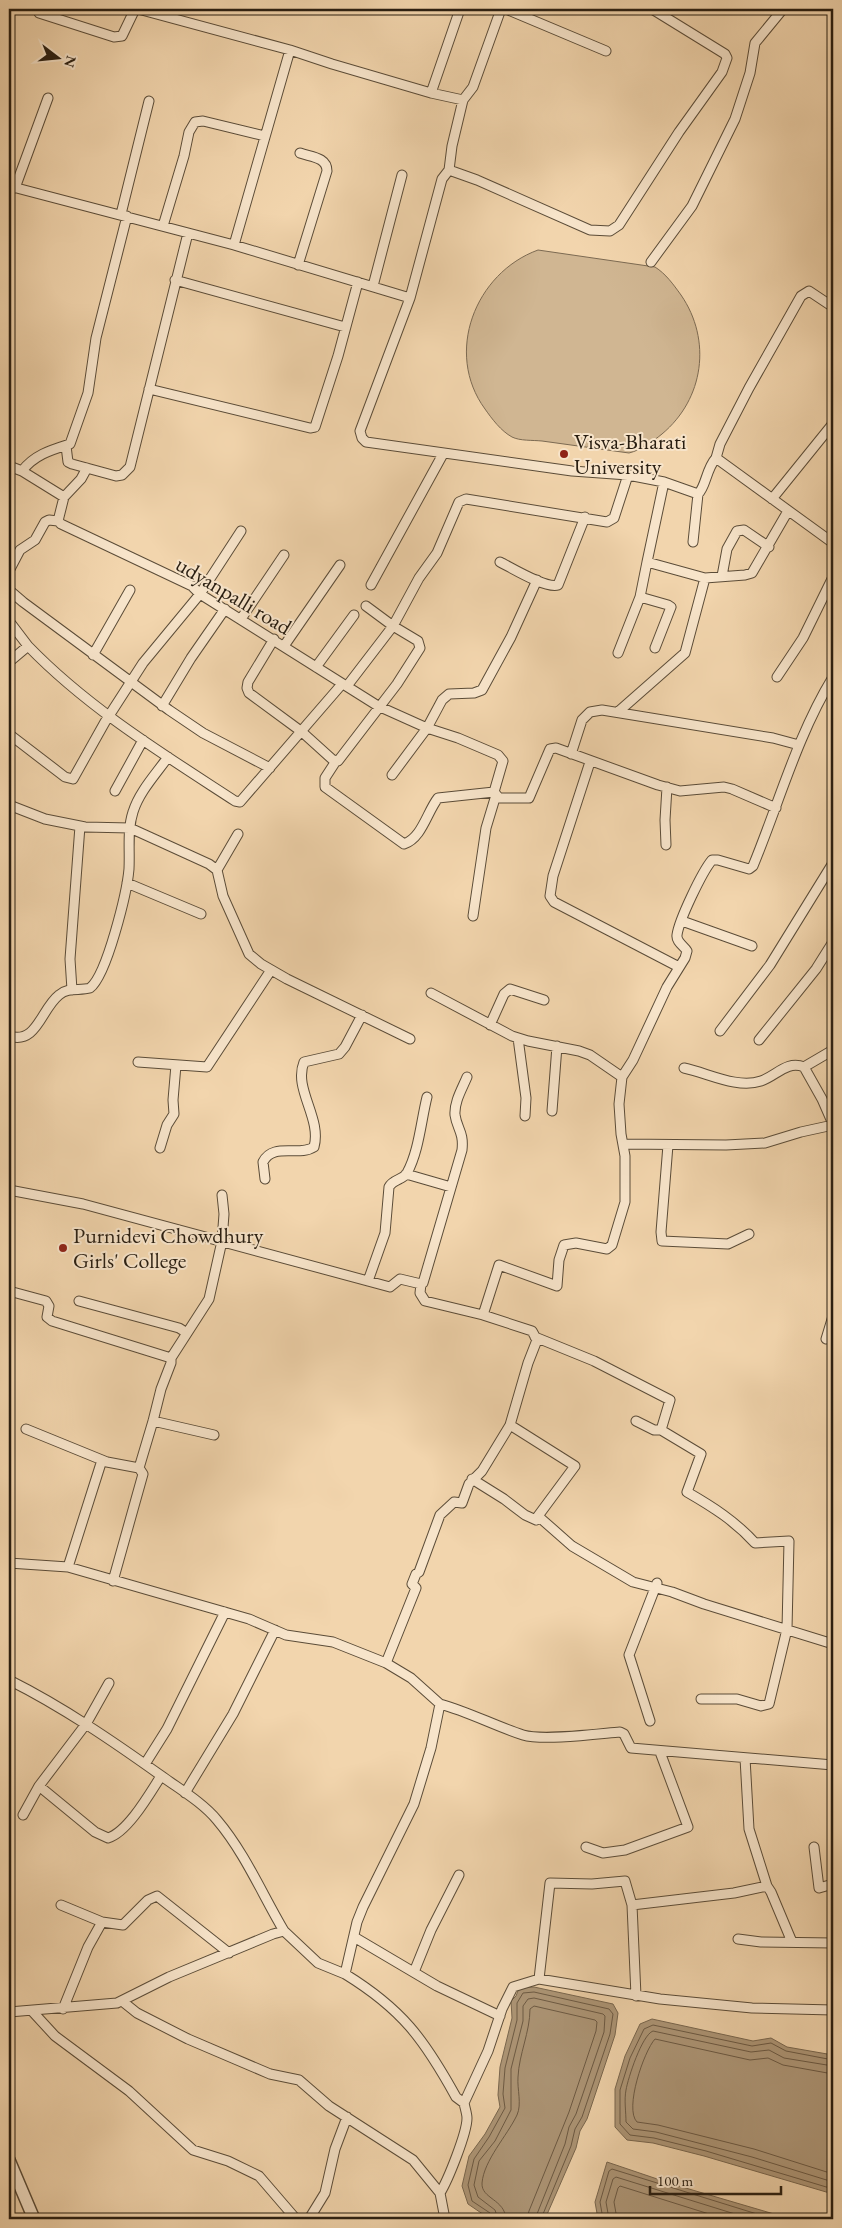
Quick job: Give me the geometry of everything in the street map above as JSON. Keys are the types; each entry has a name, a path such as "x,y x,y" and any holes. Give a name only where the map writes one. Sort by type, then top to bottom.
{"street":[{"path":"39,13 114,37 122,36 137,9 290,50 431,93 463,100"},
{"path":"431,93 460,9"},
{"path":"501,9 472,87 463,100 452,146 449,170 442,179 410,298 360,431 362,438 366,442 572,472 628,474 664,482 698,494"},
{"path":"506,9 606,51"},
{"path":"449,170 477,180 590,230 610,231 619,225 679,132 722,72 728,58 726,54 652,9"},
{"path":"651,262 692,206 735,119 750,73 755,43 783,9"},
{"path":"234,245 290,50"},
{"path":"48,98 12,187 234,245 410,298"},
{"path":"22,471 27,464 41,454 70,444 74,435 88,393 96,338 148,101"},
{"path":"163,226 184,156 189,132 195,122 203,121 265,136"},
{"path":"298,265 327,171 325,161 300,154"},
{"path":"373,286 402,175"},
{"path":"66,446 68,462 116,476 122,476 130,468 188,233"},
{"path":"175,280 345,328"},
{"path":"148,389 266,418 313,427 317,424 358,282"},
{"path":"692,542 698,494 703,488 707,470 716,458 720,444 749,388 802,296 809,292 833,307"},
{"path":"772,499 831,426"},
{"path":"371,585 443,454"},
{"path":"716,458 833,542"},
{"path":"9,466 22,471 64,497"},
{"path":"9,571 20,550 35,540 45,522 49,520 58,521 64,497 81,479 87,468"},
{"path":"9,621 28,646 45,663 109,716 142,740 235,801 240,802 345,685 393,626 419,578 436,552 459,502 466,499 607,522 612,520 628,474"},
{"path":"618,653 640,597 664,482"},
{"path":"647,562 704,578 752,573 769,547 788,511"},
{"path":"500,562 554,587 558,585 585,518"},
{"name":"udyanpalli road","path":"58,521 134,560 192,586 200,594 378,706 502,758 503,761 495,794"},
{"path":"722,576 727,549 737,531 744,530 769,547"},
{"path":"9,734 28,750 70,779 75,777 109,716 143,663 200,594 241,531"},
{"path":"241,619 284,555"},
{"path":"284,646 340,565"},
{"path":"777,677 803,638 833,577"},
{"path":"618,712 685,653 704,578"},
{"path":"392,774 427,728 437,708 449,694 474,693 482,690 511,637 537,580"},
{"path":"9,590 162,706 203,733 270,768"},
{"path":"93,655 130,590"},
{"path":"640,597 671,607 656,648"},
{"path":"366,606 393,626 418,641 420,648 397,684 378,706 340,759 336,761 325,778 325,787 404,844 410,842 416,836 438,798 495,794 503,800 530,798 550,749 556,748 590,762 680,791 724,787 776,808"},
{"path":"162,706 191,658 225,609"},
{"path":"316,667 354,615"},
{"path":"274,639 248,682 247,688 249,693 302,732 336,761"},
{"path":"9,662 28,646"},
{"path":"483,1315 500,1265 556,1286 559,1260 564,1245 576,1243 607,1249 612,1245 625,1202 623,1144 619,1104 622,1077 633,1060 667,987 685,958 687,951 677,940 682,921 706,868 712,860 750,869 753,866 799,745 833,677"},
{"path":"572,754 582,720 590,712 602,710 773,738 799,745"},
{"path":"115,791 142,740"},
{"path":"9,1036 21,1039 29,1036 46,1010 59,995 67,990 90,988 98,978 118,921 127,883 130,828 137,802 168,757"},
{"path":"590,762 553,876 550,896 554,902 679,967"},
{"path":"666,845 667,787"},
{"path":"473,916 486,828 495,794"},
{"path":"9,805 45,819 80,826 130,828 178,849 217,870"},
{"path":"72,990 70,959 80,826"},
{"path":"238,834 217,870 223,896 249,954 271,970 410,1039"},
{"path":"720,1031 770,965 833,863"},
{"path":"127,883 201,914"},
{"path":"682,921 752,946"},
{"path":"759,1040 816,969 833,942"},
{"path":"138,1062 207,1067 271,970"},
{"path":"490,1025 504,994 510,989 544,1000"},
{"path":"431,994 518,1038 590,1055 622,1077"},
{"path":"265,1179 263,1162 268,1155 278,1151 306,1150 314,1147 316,1137 312,1112 303,1084 302,1068 304,1062 309,1059 339,1054 345,1047 362,1015"},
{"path":"518,1038 526,1098 525,1116"},
{"path":"552,1112 558,1046"},
{"path":"684,1068 742,1083 761,1081 790,1065 804,1067 833,1050"},
{"path":"160,1148 167,1124 174,1114 173,1100 176,1065"},
{"path":"623,1144 765,1143 833,1124 822,1099 804,1067"},
{"path":"386,1663 416,1588 412,1584 416,1574 419,1572 440,1515 454,1502 462,1503 472,1479 482,1470 510,1426 528,1363 537,1340 532,1332 483,1315 425,1301 420,1293 421,1284 423,1283 463,1142 455,1114 456,1104 467,1077"},
{"path":"368,1281 384,1233 390,1187 393,1181 406,1174 413,1157 427,1097"},
{"path":"668,1145 660,1232 662,1241 728,1244 749,1234"},
{"path":"406,1174 451,1187"},
{"path":"9,1190 82,1204 390,1287 400,1279 421,1284"},
{"path":"139,1468 154,1422 161,1389 171,1363 171,1358 210,1300 222,1241 224,1214 222,1195"},
{"path":"9,1291 48,1302 47,1317 52,1321 171,1358"},
{"path":"79,1301 179,1328 187,1333"},
{"path":"826,1339 833,1316"},
{"path":"535,1337 594,1361 670,1400 661,1430"},
{"path":"636,1421 654,1430 661,1430 701,1454 687,1492 738,1524 755,1543 789,1541 787,1629 769,1704 761,1706 737,1699 701,1699"},
{"path":"154,1422 214,1435"},
{"path":"472,1479 525,1515 536,1520 575,1466 510,1426"},
{"path":"26,1429 102,1460 139,1468 143,1474 113,1581"},
{"path":"68,1567 102,1460"},
{"path":"538,1516 580,1550 633,1582 656,1585 833,1644"},
{"path":"9,1564 68,1567 225,1612 286,1635 333,1642 386,1663 411,1678 440,1704 460,1709 525,1736 562,1736 620,1732 624,1734 631,1748 833,1766"},
{"path":"650,1722 629,1655 656,1585"},
{"path":"145,1764 167,1729 225,1612"},
{"path":"185,1793 233,1714 275,1630"},
{"path":"9,1680 86,1724 185,1793 216,1819 257,1880 284,1931 318,1963 345,1974 374,1992 404,2019 426,2045 456,2097 464,2103"},
{"path":"23,1815 39,1786 86,1724 108,1683"},
{"path":"345,1974 363,1908 414,1804 431,1748 440,1704"},
{"path":"586,1847 603,1853 626,1850 688,1828 660,1752"},
{"path":"745,1758 749,1829 767,1886 792,1942"},
{"path":"39,1786 95,1832 108,1838 124,1827 145,1802 161,1776"},
{"path":"814,1847 819,1888 833,1884"},
{"path":"414,1972 431,1930 459,1875"},
{"path":"538,1979 550,1884 592,1884 625,1881 632,1904 636,1996"},
{"path":"632,1904 734,1892 767,1886"},
{"path":"61,1904 102,1922 123,1925 148,1900 157,1896 229,1953"},
{"path":"64,2009 88,1947 102,1922"},
{"path":"9,2012 64,2009 117,2003 169,1977 284,1931"},
{"path":"354,1937 437,1986 500,2016"},
{"path":"738,1939 761,1942 833,1943"},
{"path":"440,2193 446,2184 455,2161 467,2119 464,2103 514,1987 538,1979 636,1996 752,2008 833,2010"},
{"path":"122,2001 137,2013 188,2038 270,2074 299,2080 329,2106 413,2160 440,2193 445,2219"},
{"path":"32,2011 55,2036 129,2091 193,2150 228,2161 259,2176 296,2219"},
{"path":"309,2219 325,2192 335,2149 347,2117"},
{"path":"9,2160 34,2219"}],"shaded area":[{"path":"538,250 655,267 672,283 691,312 700,350 695,387 687,404 676,420 662,434 642,448 629,453 522,440 512,437 504,432 494,421 473,387 467,364 467,340 472,317 483,296 497,277 516,261"}],"water":[{"path":"534,1987 613,2004 618,2013 615,2035 587,2119 580,2131 576,2148 545,2219 490,2219 468,2204 462,2186 469,2156 485,2134 500,2107 498,2095 500,2067 512,2018 511,2001 516,1996 519,1988"},
{"path":"652,2019 753,2041 771,2038 787,2047 833,2055 833,2194 704,2156 653,2143 627,2140 615,2127 615,2089 625,2056 640,2024"},
{"path":"607,2162 672,2184 791,2219 598,2219 595,2202"}],"place":[{"name":"Visva-Bharati University","path":"564,454"},
{"name":"Purnidevi Chowdhury Girls' College","path":"63,1248"}]}
